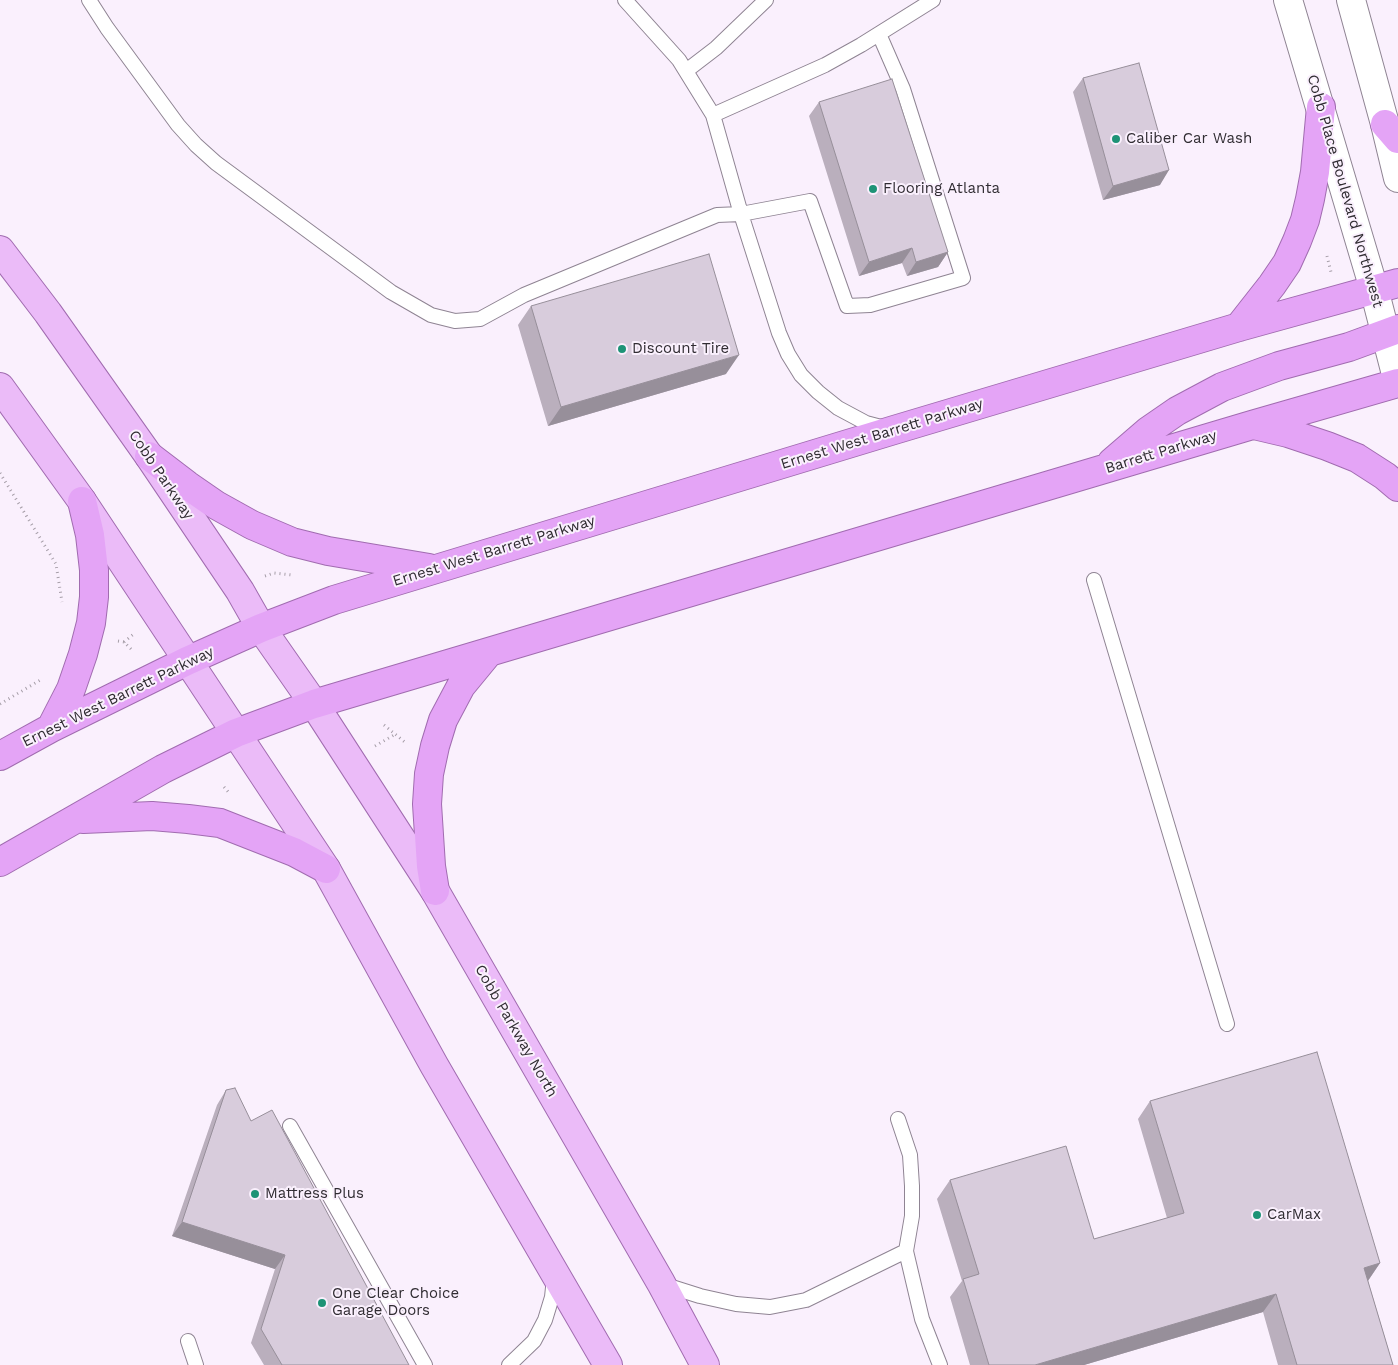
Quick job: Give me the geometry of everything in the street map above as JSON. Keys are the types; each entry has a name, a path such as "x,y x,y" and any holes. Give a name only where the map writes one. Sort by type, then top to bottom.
{"highway":[{"path":"1239,328 1287,263 1300,234 1315,172 1321,107"},
{"path":"1239,328 1386,286"},
{"name":"Ernest West Barrett Parkway","path":"0,756 51,728 187,661 261,628 334,600 894,430 1239,328"},
{"path":"1105,468 1155,426 1177,411 1222,387 1279,366 1392,334"},
{"name":"Barrett Parkway","path":"489,652 1398,382"},
{"path":"1252,425 1288,433 1357,458 1398,487"},
{"path":"149,456 186,485 216,505 252,525 292,542 328,551 436,568"},
{"path":"51,728 71,689 91,623 94,597 94,570 90,535 82,501"},
{"path":"0,862 77,820 163,769 236,733 314,704 489,652"},
{"path":"436,891 431,866 427,804 435,746 443,720 461,686 489,652"},
{"path":"77,820 152,816 220,823 294,852 326,868"}],"main road":[{"name":"Cobb Parkway","path":"0,250 48,313 149,456 240,591 261,628 314,704"},
{"path":"0,388 82,501 326,868 434,1065 608,1365"},
{"name":"Cobb Parkway North","path":"314,704 436,891 661,1283 705,1365"}],"street":[{"name":"Cobb Place Boulevard Northwest","path":"1288,0 1321,107 1386,286 1398,382"},
{"path":"1352,1 1392,131 1398,178"}],"lane":[{"path":"90,0 106,28 178,125 196,145 223,169 391,292 431,315 455,321 480,319 524,295 717,215 741,214 810,201 847,306 870,305 963,278 903,90 879,34"},
{"path":"625,0 679,60 713,115 741,214 780,333 788,354 801,375 838,408 866,423 894,430"},
{"path":"686,71 716,48 766,0"},
{"path":"713,115 826,65 933,0"},
{"path":"1094,580 1227,1024"},
{"path":"898,1119 910,1156 912,1178 912,1216 906,1251 922,1319 940,1365"},
{"path":"290,1126 424,1365"},
{"path":"661,1283 700,1296 736,1304 770,1308 806,1300 906,1251"},
{"path":"509,1365 534,1341 545,1320 552,1297 554,1272"},
{"path":"188,1341 196,1365"}],"path":[{"path":"1327,256 1331,274"},
{"path":"0,472 56,564 62,608"},
{"path":"260,578 274,573 292,575"},
{"path":"0,704 50,674"},
{"path":"384,725 394,735 408,744"},
{"path":"373,748 394,735"}],"building":[{"name":"Caliber Car Wash","path":"1139,63 1169,170 1113,186 1083,78"},
{"name":"Flooring Atlanta","path":"892,79 948,252 916,262 912,248 869,262 819,102"},
{"name":"Discount Tire","path":"709,254 739,355 561,407 531,306"},
{"name":"CarMax","path":"1317,1052 1380,1263 1364,1268 1393,1365 1297,1365 1276,1294 1035,1365 989,1365 963,1279 979,1274 950,1180 1066,1146 1094,1239 1184,1213 1150,1101"},
{"path":"235,1088 251,1121 272,1110 409,1365 282,1365 261,1329 285,1255 182,1222 226,1090"}],"place":[{"name":"Caliber Car Wash","path":"1116,139"},
{"name":"Flooring Atlanta","path":"873,189"},
{"name":"Discount Tire","path":"622,349"},
{"name":"Mattress Plus","path":"255,1194"},
{"name":"CarMax","path":"1257,1215"},
{"name":"One Clear Choice Garage Doors","path":"322,1303"}]}
